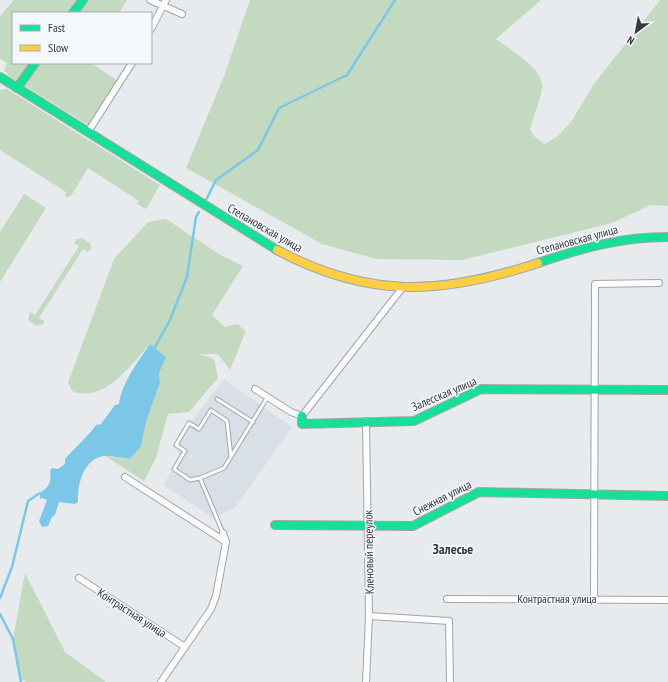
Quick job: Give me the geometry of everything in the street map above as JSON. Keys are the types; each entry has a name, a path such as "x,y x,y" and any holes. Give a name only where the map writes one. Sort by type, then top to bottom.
{"street":[{"path":"74,12 83,0"},
{"path":"150,0 162,7 182,14"},
{"path":"152,27 166,0"},
{"path":"17,88 34,64"},
{"path":"88,132 131,64"},
{"name":"Степановская улица","path":"0,77 281,253 345,279 403,287 459,284 510,272 593,245 639,237 668,236"},
{"path":"594,598 593,495 595,284 659,283"},
{"path":"255,389 302,420 403,287"},
{"name":"Залесская улица","path":"302,420 414,421 481,389 668,390"},
{"name":"Кленовый переулок","path":"366,421 369,525 369,616 366,682"},
{"path":"124,477 226,542"},
{"name":"Снежная улица","path":"275,525 413,526 479,492 668,496"},
{"path":"160,682 211,609 216,596 226,542 223,533"},
{"name":"Контрастная улица","path":"79,578 185,647"},
{"name":"Контрастная улица","path":"446,599 594,598 668,600"},
{"path":"369,616 450,621 450,682"}],"lane":[{"path":"217,398 253,422"},
{"path":"231,457 227,421 211,410 199,429 189,423 176,445 185,451 174,469 190,480 200,478 224,468 231,457 253,422 267,398"},
{"path":"200,478 223,533"}],"shaded area":[{"path":"224,379 292,427 235,508 213,518 163,485 180,457 176,445 190,423"}],"green space":[{"path":"14,0 127,0 120,12 12,12 12,64 92,64 118,81 93,125 88,125 9,76 4,70 7,63 0,59 0,16"},
{"path":"250,0 541,0 496,39 525,60 538,74 542,88 530,130 535,137 545,144 558,136 571,122 594,84 660,0 668,0 668,206 651,205 612,223 462,260 376,259 322,244 186,168 224,76"},
{"path":"7,89 160,185 146,209 137,204 139,201 88,168 71,196 67,198 65,195 66,192 0,150 0,90"},
{"path":"24,194 46,208 0,282 0,232"},
{"path":"166,219 219,254 243,266 212,315 225,327 237,324 246,331 230,370 218,354 199,354 214,359 218,378 189,412 168,414 156,458 144,481 105,456 130,459 141,446 146,422 160,383 159,373 150,344 126,371 106,387 95,392 84,394 72,391 68,382 114,259 148,222"},
{"path":"81,238 90,243 91,248 88,252 83,249 39,318 44,321 43,324 37,326 28,320 30,312 35,315 79,246 74,243 77,239"},
{"path":"25,573 65,652 106,682 27,682 21,679 13,639"}],"water":[{"path":"150,344 166,357 159,373 160,383 146,422 141,446 130,459 105,456 92,461 83,473 79,488 78,502 75,504 59,502 55,515 52,517 48,526 42,527 39,521 47,500 42,498 40,499 40,493 49,484 51,478 50,471 52,468 58,469 65,464 65,459 96,425 101,424 115,405 119,404 123,388 127,380"}],"waterway":[{"path":"206,200 216,180 258,150 279,108 347,75 395,0"},
{"path":"155,347 170,320 187,277 196,217 199,212"},
{"path":"0,598 12,567 28,501 40,493"},
{"path":"0,614 13,639 21,682"}],"traffic: fast":[{"path":"74,12 83,0"},
{"path":"17,88 34,64"},
{"path":"0,77 277,250"},
{"path":"538,263 602,244 634,239 668,237"},
{"path":"302,416 302,424 414,421 481,389 668,390"},
{"path":"275,525 413,526 479,492 668,496"}],"traffic: slow":[{"path":"277,250 311,266 343,277 374,284 406,287 437,286 469,281 503,274 538,263"}],"district":[{"name":"Залесье","path":"453,549"}]}
